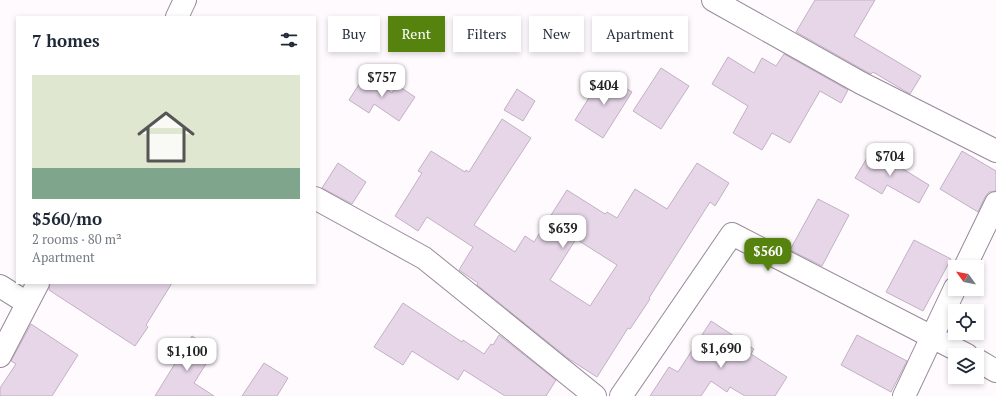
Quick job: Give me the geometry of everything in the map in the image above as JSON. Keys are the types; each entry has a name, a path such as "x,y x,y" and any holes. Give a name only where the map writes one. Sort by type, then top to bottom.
{"street":[{"path":"177,16 184,0"},
{"path":"713,0 861,83 996,151"},
{"path":"316,199 424,258 595,396"},
{"path":"968,260 996,203"},
{"path":"621,396 732,234 954,348"},
{"path":"0,356 37,284"},
{"path":"0,286 27,303"},
{"path":"904,396 951,296"},
{"path":"984,364 996,370"}],"building":[{"path":"815,0 875,0 854,36 921,76 910,94 873,72 871,74 867,72 796,32"},
{"path":"784,54 848,90 841,103 820,91 790,143 772,133 762,150 733,133 748,106 712,84 728,57 754,73 762,58 776,66"},
{"path":"661,68 689,86 661,129 633,111"},
{"path":"604,74 632,92 603,138 575,120"},
{"path":"365,75 392,93 397,85 415,97 399,121 374,104 369,113 349,100"},
{"path":"517,89 535,101 523,121 504,110"},
{"path":"502,119 531,138 474,225 515,252 525,236 534,242 567,190 605,214 607,212 617,218 635,189 667,209 697,163 729,183 715,206 710,202 649,298 650,299 630,329 628,328 597,377 569,359 477,285 478,283 459,270 473,247 427,217 418,231 395,216 422,173 418,171 431,151 465,172 466,170 469,172","holes":["576,239 617,265 590,306 550,280"]},
{"path":"873,148 899,164 898,166 929,185 919,203 887,185 882,194 855,178"},
{"path":"962,151 996,171 996,191 989,192 978,212 940,189"},
{"path":"338,163 366,182 352,204 322,188"},
{"path":"818,199 849,215 822,266 790,250"},
{"path":"914,240 951,259 948,260 948,265 923,311 886,292"},
{"path":"50,284 171,284 146,325 148,327 135,346 49,290"},
{"path":"403,303 462,342 463,340 484,354 491,344 493,345 499,335 556,380 546,396 505,396 464,370 458,380 412,351 403,365 374,347"},
{"path":"711,321 754,349 751,354 787,377 775,396 745,396 730,387 727,392 711,381 701,396 650,396 669,367 678,372"},
{"path":"31,324 78,355 52,396 0,396 0,388 16,364 11,361"},
{"path":"857,335 907,361 891,392 841,365"},
{"path":"192,336 214,351 194,383 214,396 155,396"},
{"path":"264,363 288,378 277,396 242,396"}]}
